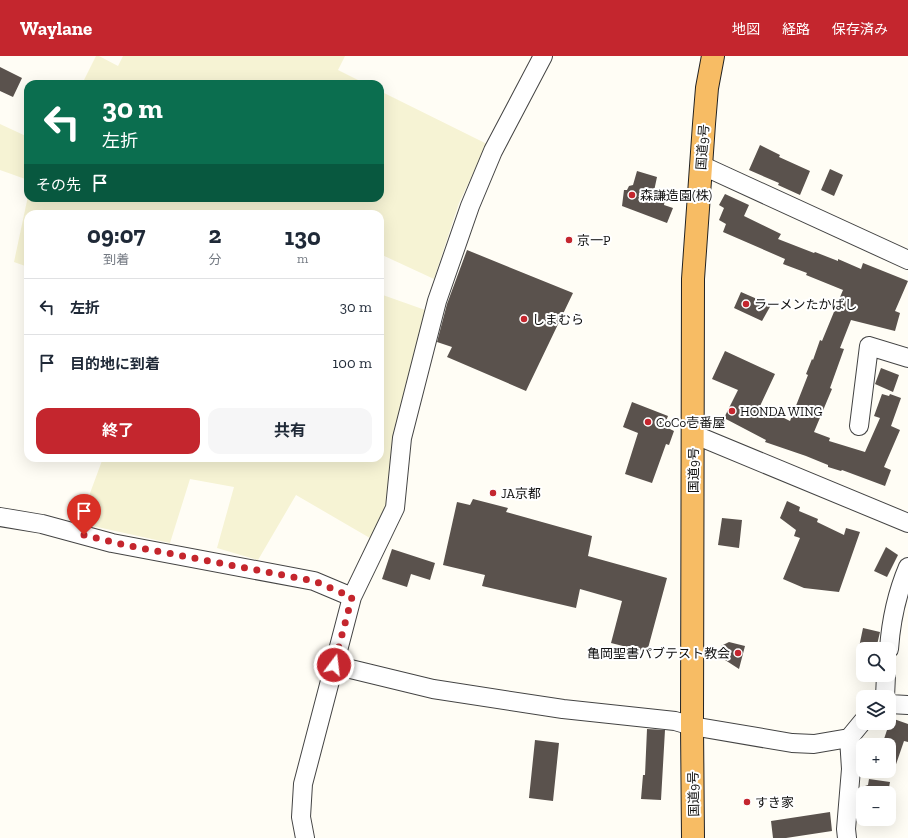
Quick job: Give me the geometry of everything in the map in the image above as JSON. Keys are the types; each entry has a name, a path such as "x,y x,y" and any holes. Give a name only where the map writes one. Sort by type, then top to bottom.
{"highway":[{"name":"国道9号","path":"693,838 693,279 707,88 713,56"}],"street":[{"path":"305,838 301,817 303,784 352,597 395,508 402,438 437,301 470,206 493,151 543,56"},
{"path":"701,164 908,260"},
{"path":"859,426 869,346 908,358"},
{"path":"693,434 908,523"},
{"path":"0,517 42,524 112,543 314,581 352,597"},
{"path":"889,642 891,622 903,579 908,567"},
{"path":"334,665 433,689 563,710 675,721 692,726 792,743 814,744 849,738 856,730"},
{"path":"896,704 908,705"},
{"path":"847,838 846,829 851,769 849,738"}],"shaded area":[{"path":"96,56 99,56 118,66 123,56 345,56 338,70 358,80 84,80"},
{"path":"384,93 487,144 459,203 434,279 384,256 384,210 25,210 27,202 384,202"},
{"path":"0,124 24,135 24,179 0,170"},
{"path":"24,215 24,266 14,262"},
{"path":"384,295 428,311 390,499 375,541 296,495 258,560 217,548 234,487 190,479 170,543 79,523 102,462 384,462"}],"building":[{"path":"0,67 22,78 13,97 0,91"},
{"path":"760,145 780,155 779,157 810,171 800,195 778,185 779,183 749,170"},
{"path":"830,169 843,175 834,196 821,190"},
{"name":"森謙造園(株)","path":"637,171 657,177 654,191 665,199 664,205 673,208 667,223 622,206 624,190 627,190 629,186 633,185"},
{"path":"725,194 749,205 744,216 781,234 778,239 838,261 838,259 861,269 863,263 908,281 895,311 900,313 895,331 851,320 840,348 844,349 830,388 832,389 814,432 830,438 829,441 865,452 880,418 874,416 882,394 889,396 890,394 901,398 891,426 900,430 884,467 891,470 885,486 842,470 828,467 828,465 806,456 765,442 766,440 724,418 738,390 712,379 725,351 775,374 760,406 790,421 808,375 806,374 812,359 813,360 820,340 822,341 843,290 806,275 807,273 783,264 785,259 723,232 726,224 719,220 724,208 719,205"},
{"path":"467,250 573,293 526,391 447,357 452,347 437,342 447,304"},
{"path":"741,292 771,305 762,321 734,308"},
{"path":"881,368 899,375 893,392 875,384"},
{"path":"632,402 668,416 664,426 674,431 669,445 666,444 652,483 625,474 638,433 623,427"},
{"path":"473,499 508,508 506,512 592,536 588,556 667,578 647,652 611,643 622,601 580,589 576,608 482,586 485,575 443,565 457,502 470,505"},
{"path":"787,501 800,507 799,511 818,519 817,522 844,535 846,528 860,532 839,592 804,588 783,579 800,538 794,536 796,530 780,518"},
{"path":"722,518 742,520 739,548 718,545"},
{"path":"886,547 898,555 887,577 874,571"},
{"path":"392,549 435,563 430,580 411,574 407,587 382,579"},
{"path":"863,628 880,632 878,642 860,642"},
{"path":"729,642 745,646 739,669 722,658 721,646"},
{"path":"896,720 908,724 908,742 904,741 896,764 896,738 884,738 887,730 896,730"},
{"path":"647,729 665,730 661,800 641,799 643,775 645,775"},
{"path":"535,740 559,743 553,801 529,798"},
{"path":"869,779 890,782 889,786 865,786 868,785"},
{"path":"830,812 832,831 786,838 773,838 771,821"}],"place":[{"name":"森謙造園(株)","path":"632,195"},
{"name":"京一P","path":"569,240"},
{"name":"ラーメンたかばし","path":"746,304"},
{"name":"しまむら","path":"524,319"},
{"name":"HONDA WING","path":"732,411"},
{"name":"CoCo壱番屋","path":"648,422"},
{"name":"JA京都","path":"493,493"},
{"name":"亀岡聖書パブテスト教会","path":"738,653"},
{"name":"すき家","path":"747,802"}],"route":[{"path":"84,535 112,543 314,581 352,597 334,665"}]}
